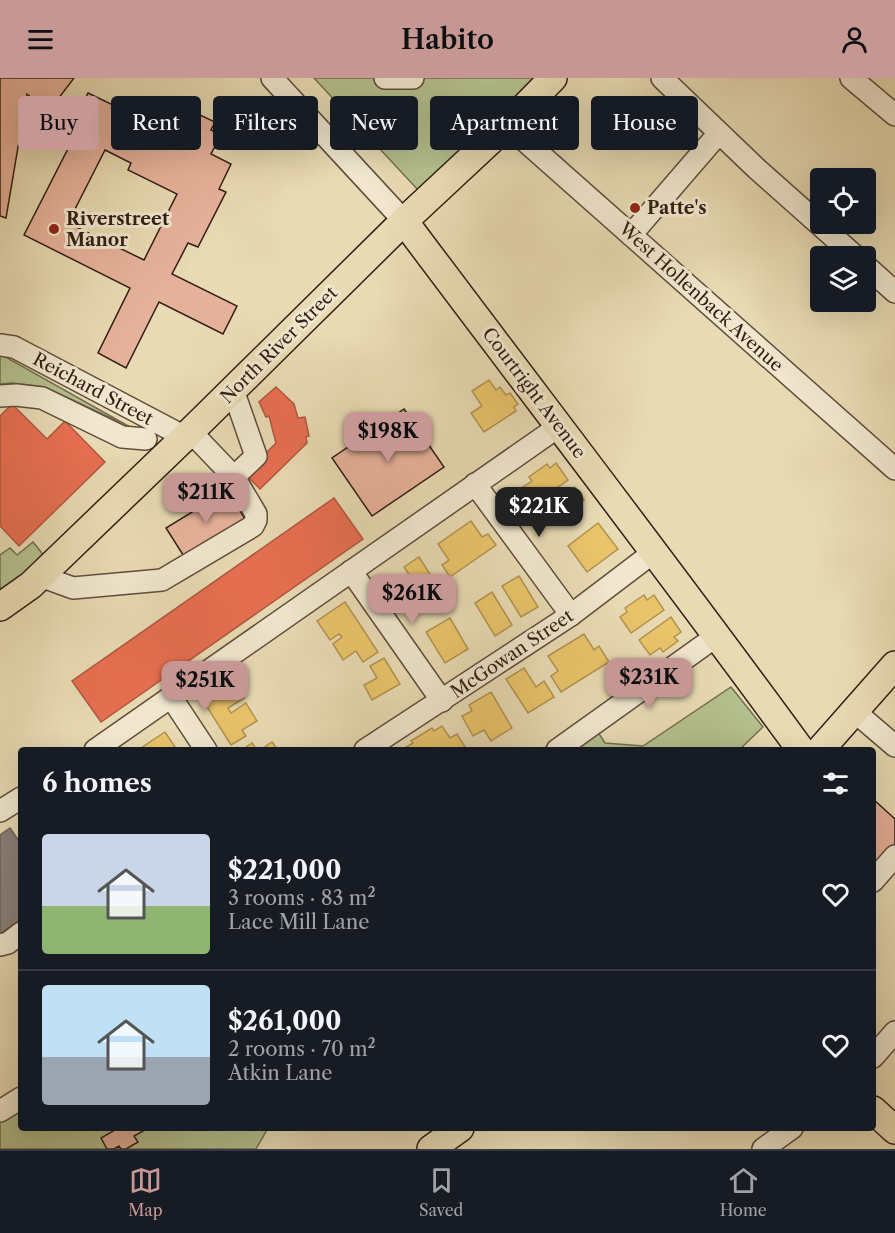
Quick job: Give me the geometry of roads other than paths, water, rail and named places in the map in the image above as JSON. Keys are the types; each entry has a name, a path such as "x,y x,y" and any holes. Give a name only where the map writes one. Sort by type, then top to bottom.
{"main road":[{"name":"North River Street","path":"535,96 551,79"},
{"name":"North River Street","path":"0,607 40,576 154,440 188,434 404,221 480,150"},
{"name":"Courtright Avenue","path":"404,221 718,635 799,747"},
{"path":"823,747 895,664"},
{"path":"876,1113 895,1130"},
{"path":"431,1149 456,1131"}],"street":[{"name":"Courtright Avenue","path":"273,78 404,221"},
{"path":"385,78 413,78"},
{"path":"662,78 844,246"},
{"path":"851,78 895,116"},
{"path":"631,235 720,133"},
{"name":"West Hollenback Avenue","path":"535,150 895,469"},
{"path":"876,275 895,292"},
{"name":"Reichard Street","path":"0,345 14,347 154,440"},
{"path":"233,390 256,456 234,477"},
{"path":"0,396 42,398 122,437 154,440"},
{"path":"100,747 558,427"},
{"path":"40,576 73,588 162,580 253,526 256,514 234,477 188,434"},
{"path":"475,484 571,615"},
{"name":"McGowan Street","path":"370,747 571,615 654,552"},
{"path":"351,571 442,701"},
{"path":"561,747 718,635"},
{"path":"171,697 204,747"},
{"path":"854,711 895,746"},
{"path":"0,811 18,800"},
{"path":"876,878 895,856"},
{"path":"0,945 8,943 18,935"},
{"path":"876,1054 895,1032"},
{"path":"0,1111 18,1100"},
{"path":"763,1149 788,1131"}],"place":[{"name":"Patte's","path":"635,208"},
{"name":"Riverstreet Manor","path":"54,229"}]}
